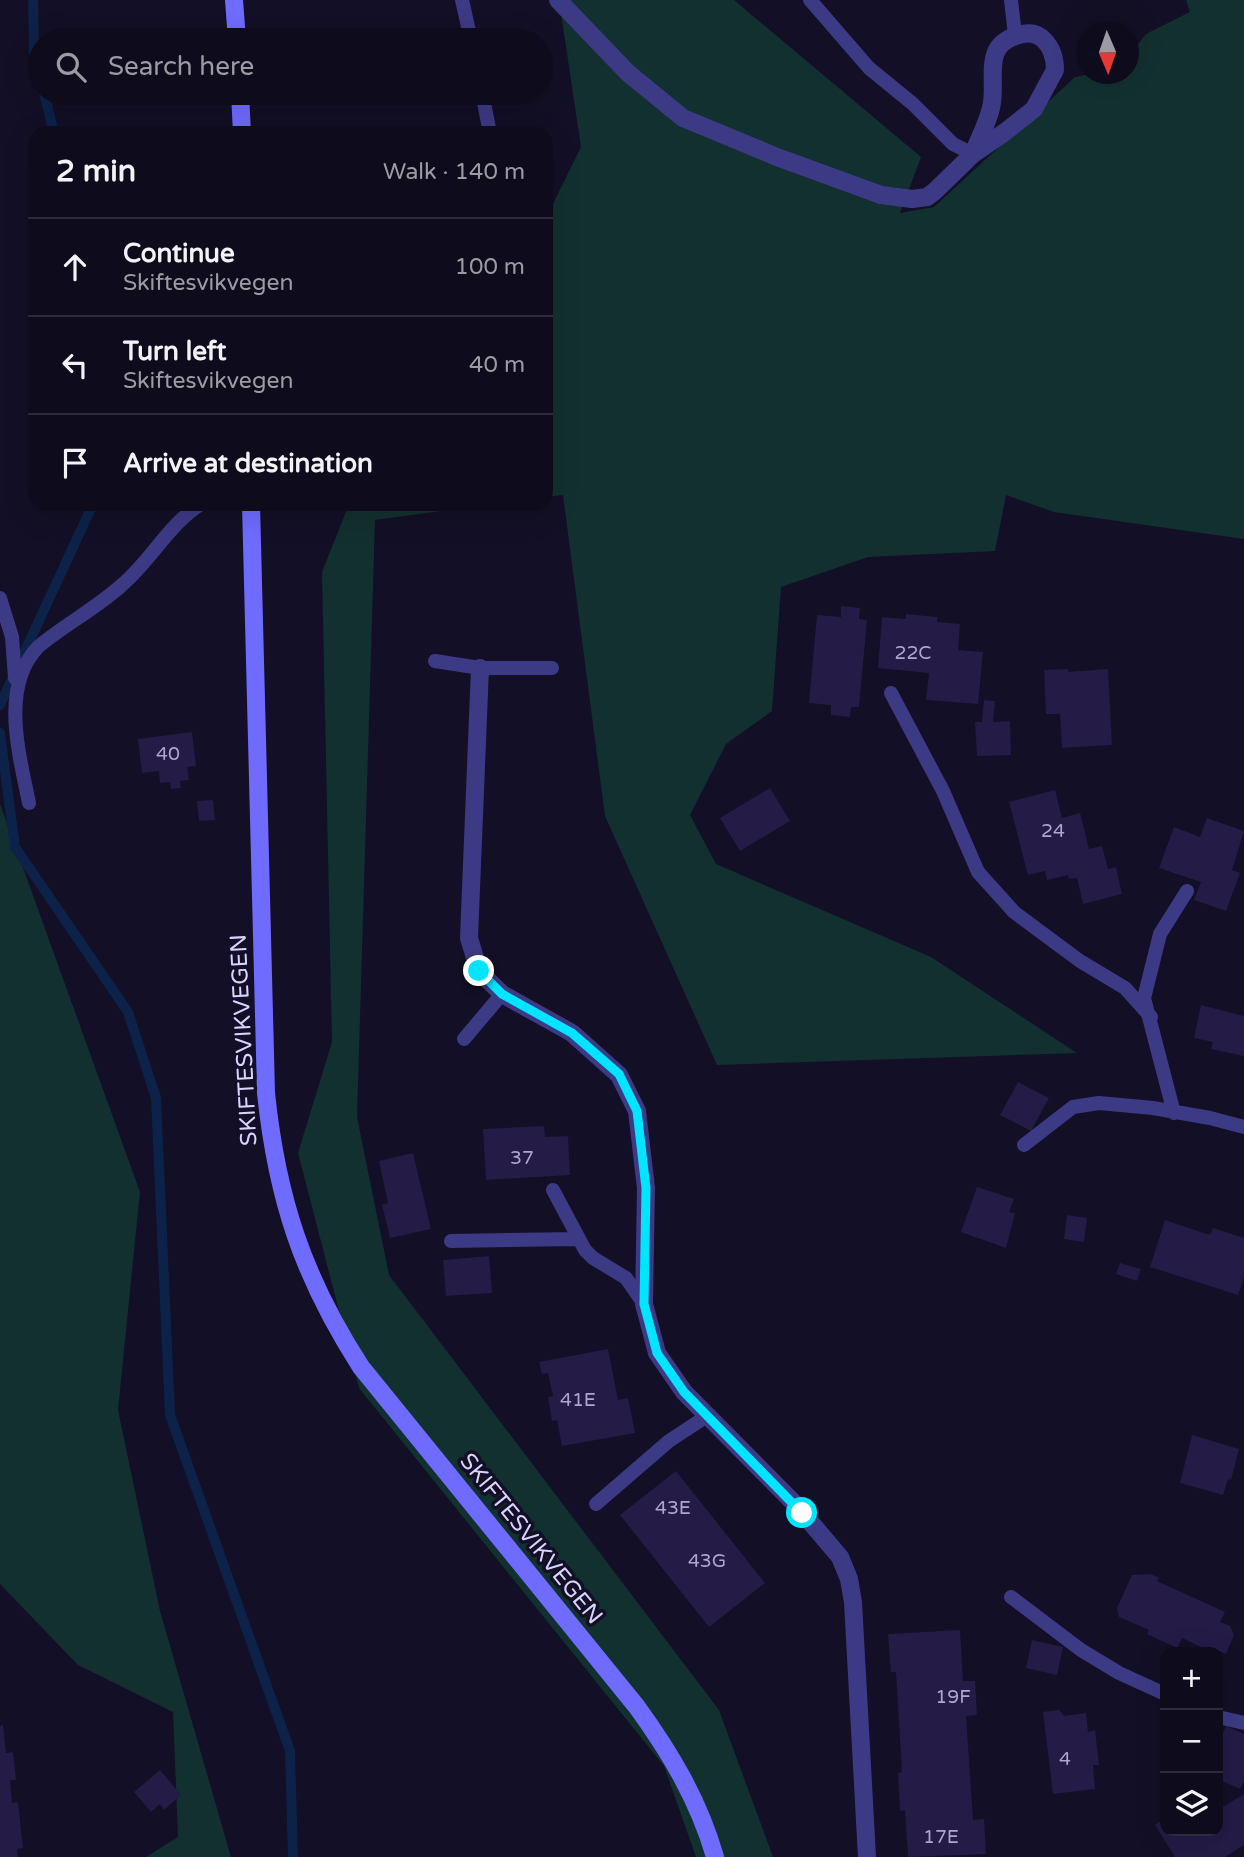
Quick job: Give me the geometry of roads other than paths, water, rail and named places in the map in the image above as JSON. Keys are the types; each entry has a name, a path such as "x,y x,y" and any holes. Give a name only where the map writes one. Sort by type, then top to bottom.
{"main road":[{"path":"234,0 236,28"},
{"path":"241,105 242,126"},
{"name":"SKIFTESVIKVEGEN","path":"251,511 266,1093 271,1142 294,1237 335,1326 361,1367 637,1707 666,1747 690,1790 715,1857"}],"street":[{"path":"558,0 628,73 683,118 847,183 881,195 912,199 927,197 973,154 1034,109 1055,70 1051,49 1044,39 1036,34 1016,35 1003,42 996,51 993,61 992,107 973,154"},
{"path":"480,668 469,938 479,971 502,994 572,1033 619,1074 637,1111 646,1188 644,1304 657,1353 684,1392 795,1504 840,1557 849,1579 854,1616 867,1857"}],"lane":[{"path":"462,0 468,28"},
{"path":"810,0 869,68 913,104 953,144 973,154"},
{"path":"1011,0 1016,35"},
{"path":"484,105 489,126"},
{"path":"29,803 13,722 12,702 16,681 24,663 39,647 125,582 193,511"},
{"path":"0,598 12,637 16,681"},
{"path":"435,661 480,668 552,668"},
{"path":"891,693 943,791 978,872 1014,912 1080,961 1125,988 1151,1017"},
{"path":"1174,1113 1144,994 1160,934 1187,891"},
{"path":"464,1039 502,994"},
{"path":"1024,1145 1073,1107 1099,1103 1126,1104 1210,1118 1244,1127"},
{"path":"553,1191 578,1239 593,1258 626,1278 644,1304"},
{"path":"451,1241 578,1239"},
{"path":"596,1504 669,1441 707,1416"},
{"path":"1011,1597 1081,1650 1119,1673 1160,1692"},
{"path":"1223,1718 1244,1723"}],"waterway":[{"path":"33,0 34,28"},
{"path":"47,105 52,126"},
{"path":"0,705 90,511"},
{"path":"0,733 15,847 128,1012 156,1098 170,1415 290,1751 293,1857"}]}
